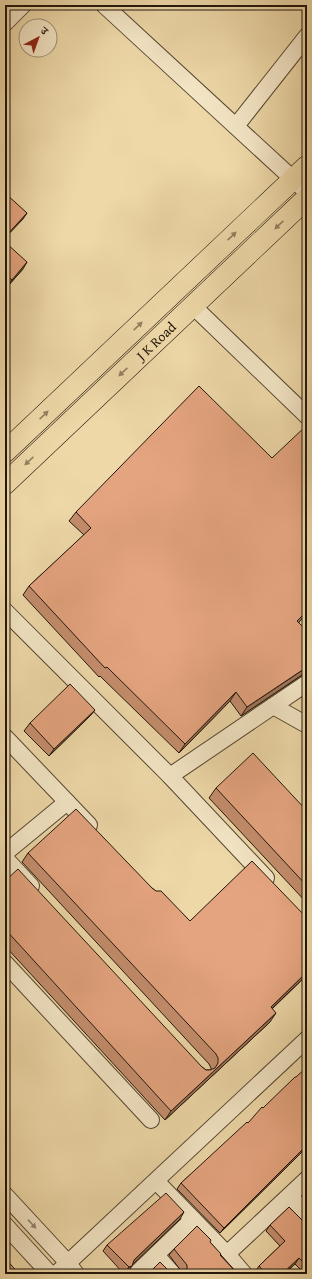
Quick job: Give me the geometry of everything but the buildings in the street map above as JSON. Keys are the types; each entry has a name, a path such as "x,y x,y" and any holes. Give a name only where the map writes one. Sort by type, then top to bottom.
{"main road":[{"name":"J K Road","path":"5,452 302,179"},
{"name":"J K Road","path":"5,484 307,198"}],"street":[{"path":"5,23 23,5"},
{"path":"104,5 236,126 302,179"},
{"path":"236,126 307,36"},
{"path":"193,306 307,416"},
{"path":"5,611 170,776 274,886"},
{"path":"170,776 307,683"},
{"path":"273,706 307,725"},
{"path":"5,737 99,835"},
{"path":"5,853 67,802"},
{"path":"5,858 42,898"},
{"path":"5,963 151,1120"},
{"path":"56,1274 72,1268 156,1181 307,1040"},
{"path":"227,1254 307,1179"},
{"path":"156,1181 227,1254 244,1274"},
{"path":"5,1195 72,1268"},
{"path":"290,1196 307,1214"},
{"path":"136,1274 193,1219"},
{"path":"5,1225 50,1274"},
{"path":"156,1255 172,1274"}]}
